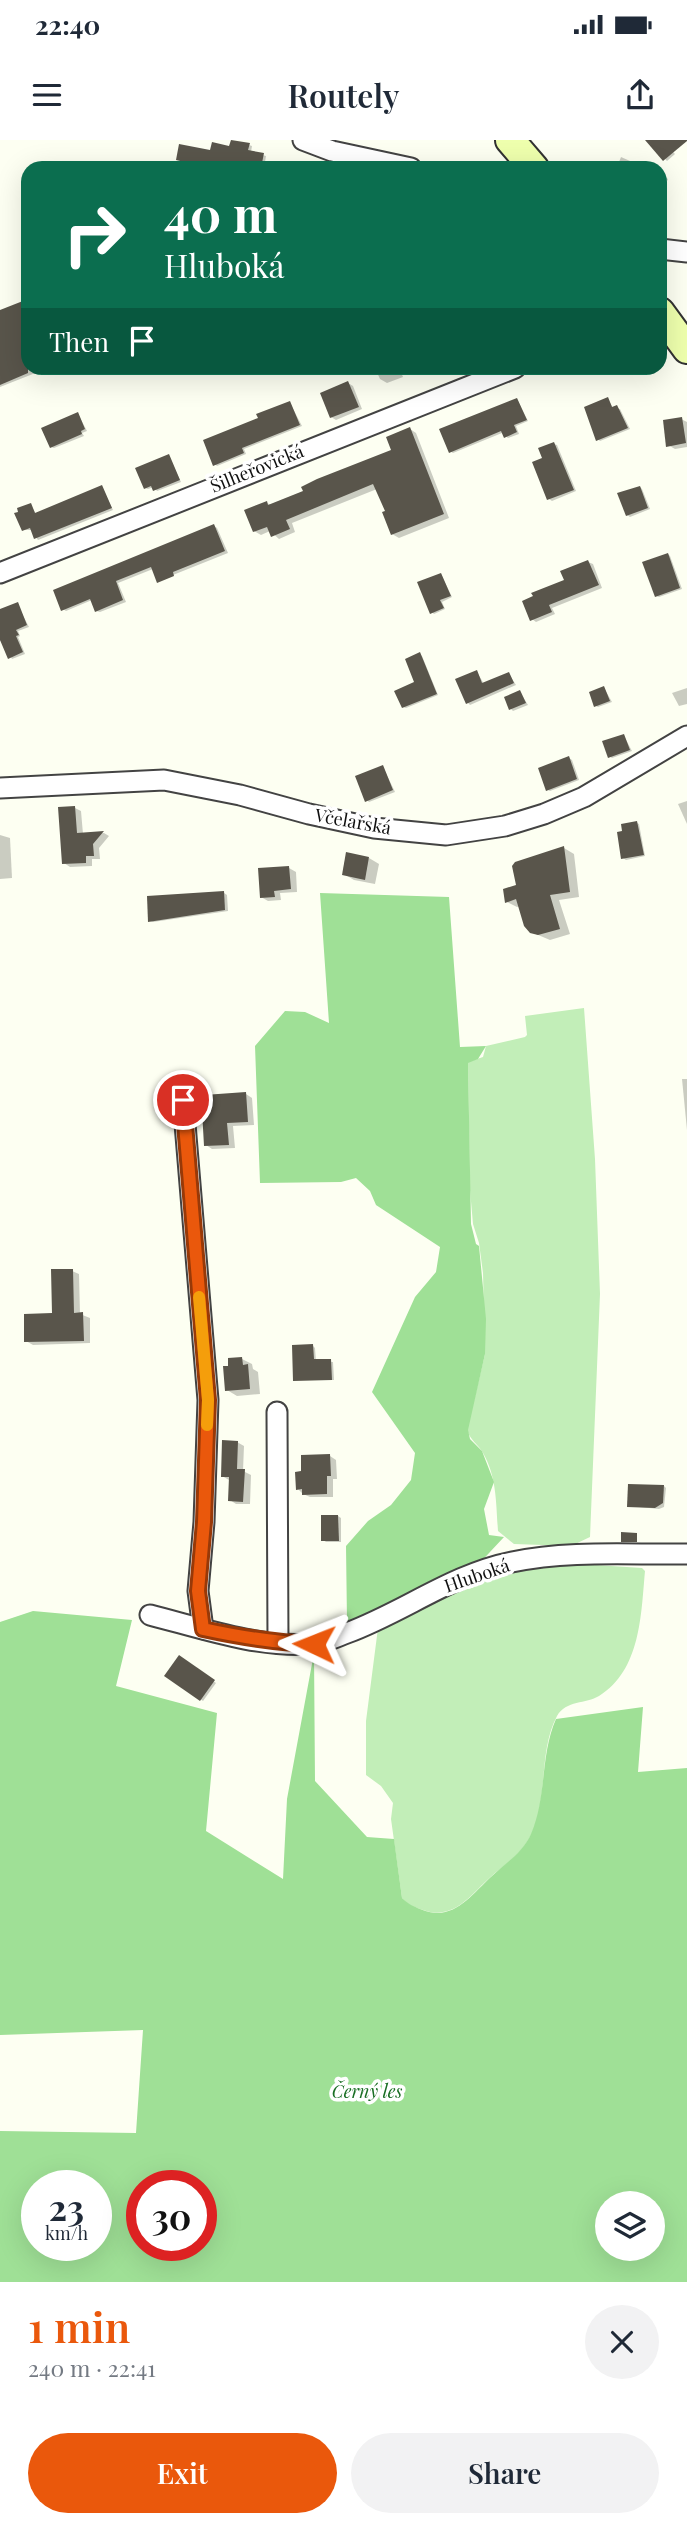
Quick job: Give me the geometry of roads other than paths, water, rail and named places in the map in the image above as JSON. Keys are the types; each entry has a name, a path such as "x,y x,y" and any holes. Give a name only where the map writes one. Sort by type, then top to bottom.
{"street":[{"path":"303,140 380,161"},
{"path":"510,140 528,161"},
{"path":"667,250 687,252"},
{"path":"667,327 676,344"},
{"name":"Šilheřovická","path":"0,573 497,375"},
{"name":"Včelařská","path":"0,788 164,780 240,795 374,828 446,835 505,826 544,814 584,797 687,736"},
{"path":"183,1100 208,1400 204,1522 198,1591 203,1629"},
{"path":"277,1412 278,1643"},
{"name":"Hluboká","path":"150,1615 243,1638 314,1644 375,1622 459,1578 512,1562 571,1554 687,1554"}],"park label":[{"name":"Černý les","path":"367,2092"}]}
